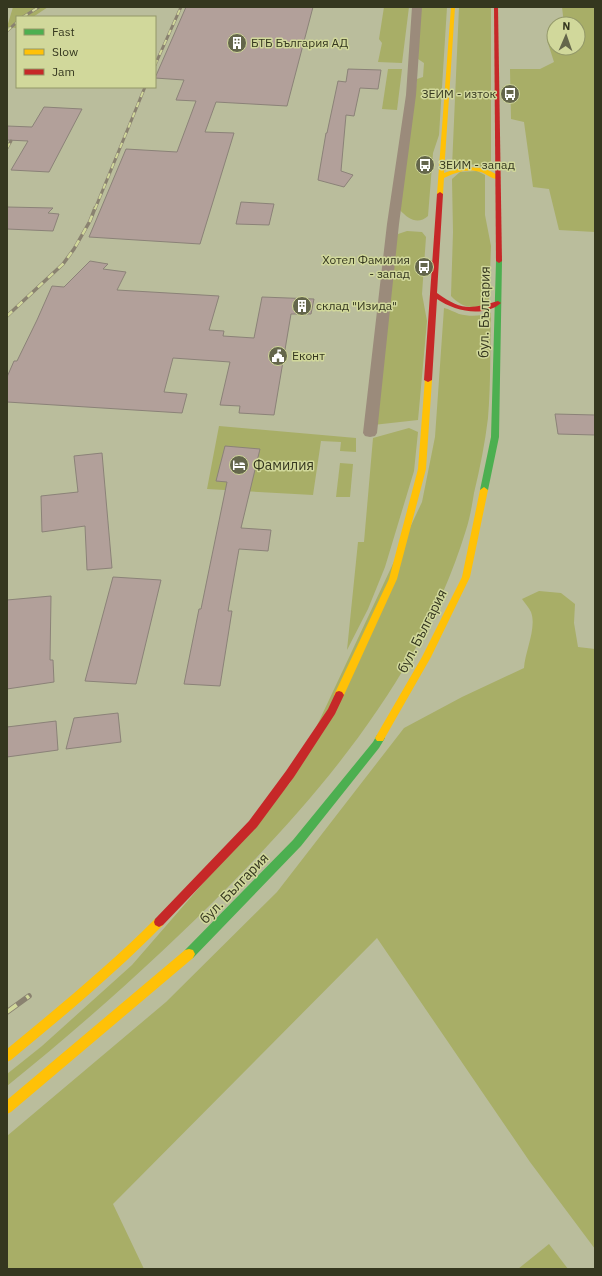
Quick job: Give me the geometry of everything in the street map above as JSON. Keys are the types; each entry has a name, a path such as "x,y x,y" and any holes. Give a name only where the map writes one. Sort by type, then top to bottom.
{"highway":[{"path":"7,1056 102,976 143,938 253,824 290,774 332,711 393,579 422,469 453,7"},
{"name":"бул. България","path":"7,1108 185,958 297,843 376,745 426,657 466,577 495,437 500,232 496,7"},
{"path":"441,177 450,172 466,168 483,169 498,178"},
{"path":"433,293 451,306 471,311 490,309 498,303"}],"street":[{"path":"370,433 391,238 410,95 417,7"}],"green space":[{"path":"13,7 48,7 34,16 16,16 16,28 7,27"},
{"path":"384,7 409,7 402,63 378,62 382,43 379,39"},
{"path":"421,7 447,7 439,135 433,153 428,216 421,220 413,220 400,210 417,79 423,77 424,63 418,59"},
{"path":"459,7 491,7 491,169 470,164 452,167"},
{"path":"562,7 595,7 595,232 559,230 549,189 533,187 524,122 511,119 510,69 540,69 554,62 552,56 586,56 586,16 563,16"},
{"path":"388,69 402,69 397,110 382,109"},
{"path":"477,171 485,175 485,215 491,246 489,301 479,306 469,307 455,300 451,296 453,232 452,179 460,172"},
{"path":"407,231 422,232 426,237 422,294 427,321 418,420 373,425 393,239 398,234"},
{"path":"444,308 467,316 491,313 488,418 482,456 466,530 448,581 425,630 399,677 370,721 338,764 303,806 230,885 177,938 122,988 7,1086 7,1074 42,1046 132,965 290,783 422,502 435,437"},
{"path":"219,426 356,438 356,452 340,451 341,442 321,441 313,495 207,489"},
{"path":"409,428 418,432 414,471 385,567 368,609 347,650 358,542 364,542 373,438"},
{"path":"340,463 353,464 350,497 336,497"},
{"path":"539,591 561,593 575,604 574,623 578,647 595,649 595,1249 530,1162 377,938 113,1204 144,1269 7,1269 7,1136 166,1002 277,892 404,728 462,697 524,668 533,625 531,612 522,599"},
{"path":"549,1244 568,1269 518,1269"}],"building":[{"path":"186,7 313,7 287,106 216,102 205,132 234,133 200,244 89,237 126,149 177,152 196,101 176,100 184,80 156,78"},
{"path":"348,69 381,70 378,89 360,88 354,116 346,115 341,171 353,175 344,187 318,180 326,133 338,81 346,82"},
{"path":"44,107 82,109 49,172 11,170 28,141 7,140 7,126 32,127"},
{"path":"241,202 274,204 269,225 236,224"},
{"path":"7,207 53,208 48,213 59,214 53,231 7,229"},
{"path":"90,261 108,264 103,269 126,272 117,290 219,296 209,330 224,331 223,336 254,338 262,297 314,299 311,314 291,314 274,415 239,413 240,406 220,405 230,362 173,358 164,392 187,394 182,413 7,402 7,377 14,361 17,361 52,286 64,287"},
{"path":"555,414 595,415 595,435 558,434"},
{"path":"225,446 260,449 241,528 271,530 268,551 239,549 228,611 232,611 220,686 184,684 227,482 216,481"},
{"path":"102,453 112,568 87,570 85,526 42,532 41,496 78,492 74,456"},
{"path":"113,577 161,580 136,684 85,681"},
{"path":"51,596 50,660 53,660 54,682 7,689 7,600"},
{"path":"118,713 121,742 66,749 74,718"},
{"path":"56,721 58,750 7,757 7,727"}],"railway":[{"path":"25,16 39,7"},
{"path":"156,63 181,7"},
{"path":"7,31 16,23"},
{"path":"95,209 145,88"},
{"path":"7,148 11,141"},
{"path":"7,316 63,264 74,249 90,221 95,208"},
{"path":"7,1012 29,996"}],"traffic: fast":[{"path":"484,490 495,437 499,261"},
{"path":"189,954 297,843 376,745 380,738"}],"traffic: slow":[{"path":"440,194 453,7"},
{"path":"441,177 448,173 470,168 484,171 498,178"},
{"path":"339,695 393,579 422,469 428,380"},
{"path":"380,738 426,657 466,577 484,490"},
{"path":"7,1056 104,975 159,922"},
{"path":"7,1108 189,954"}],"traffic: jam":[{"path":"496,7 499,261"},
{"path":"428,380 440,194"},
{"path":"433,293 448,303 464,308 481,309 498,303"},
{"path":"159,922 253,824 290,774 332,711 339,695"}],"place":[{"name":"БТБ България АД","path":"237,43"},
{"name":"ЗЕИМ - изток","path":"510,94"},
{"name":"ЗЕИМ - запад","path":"425,165"},
{"name":"Хотел Фамилия - запад","path":"424,267"},
{"name":"склад \"Изида\"","path":"302,306"},
{"name":"Еконт","path":"278,356"},
{"name":"Фамилия","path":"239,465"}]}
